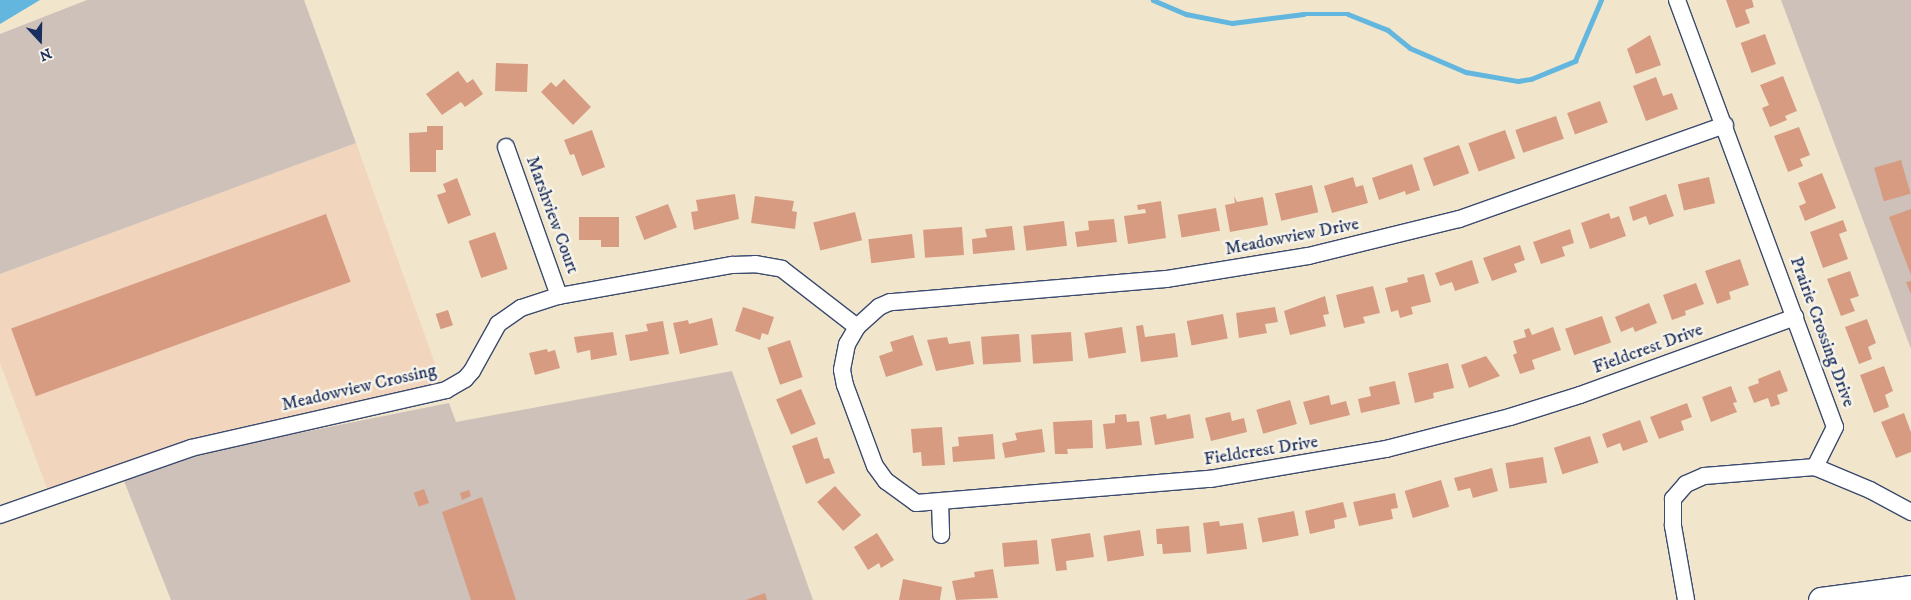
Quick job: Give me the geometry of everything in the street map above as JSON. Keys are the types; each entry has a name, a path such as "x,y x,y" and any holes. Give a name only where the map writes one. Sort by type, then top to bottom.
{"main road":[{"path":"1820,600 1911,588"}],"street":[{"name":"Prairie Crossing Drive","path":"1677,0 1725,125 1835,427 1815,467"},
{"name":"Meadowview Drive","path":"857,327 879,307 890,302 1191,276 1308,256 1384,239 1533,194 1725,125"},
{"name":"Marshview Court","path":"506,146 559,296"},
{"name":"Meadowview Crossing","path":"0,515 214,441 446,390 465,379 472,371 498,324 521,308 559,296 732,265 755,264 782,269 857,327"},
{"name":"Fieldcrest Drive","path":"857,327 847,344 842,370 845,385 870,458 886,481 916,503 1210,479 1386,449 1571,397 1795,317"},
{"path":"1686,600 1672,499 1686,484 1704,476 1815,467 1870,490 1911,512"},
{"path":"940,502 941,535"}],"shaded area":[{"path":"87,0 304,0 356,143 0,274 0,34"},
{"path":"1781,0 1911,0 1911,349"},
{"path":"356,143 443,386 215,433 48,491 0,363 0,274"},
{"path":"732,371 813,600 171,600 124,481 209,451 449,403 456,422"}],"water":[{"path":"0,0 40,0 0,24"}],"building":[{"path":"1726,0 1752,0 1754,7 1745,10 1750,23 1736,28"},
{"path":"1765,34 1776,64 1752,73 1741,43"},
{"path":"1650,35 1661,65 1636,74 1627,49"},
{"path":"496,63 528,64 527,92 495,91"},
{"path":"458,71 467,83 473,79 483,94 465,107 461,102 442,115 426,94"},
{"path":"1783,76 1797,111 1785,116 1787,120 1770,127 1762,108 1769,105 1760,85"},
{"path":"1656,77 1663,96 1672,93 1678,109 1646,121 1633,86"},
{"path":"564,79 591,107 573,125 541,92 551,82 556,87"},
{"path":"1600,101 1608,123 1575,135 1567,113"},
{"path":"1556,116 1564,139 1523,153 1515,130"},
{"path":"427,126 443,126 443,150 436,150 436,172 410,172 409,133 427,132"},
{"path":"1799,127 1810,155 1800,159 1803,166 1788,172 1774,136"},
{"path":"592,130 605,167 582,176 574,154 570,155 564,140"},
{"path":"1505,130 1515,158 1479,172 1468,143"},
{"path":"1459,145 1469,173 1434,186 1423,158"},
{"path":"1901,160 1911,194 1884,201 1874,168"},
{"path":"1412,164 1420,190 1406,195 1405,191 1379,200 1372,178"},
{"path":"1822,173 1836,208 1805,221 1799,206 1806,203 1798,183"},
{"path":"1353,177 1356,187 1363,185 1368,203 1332,213 1324,186"},
{"path":"1709,177 1715,203 1684,211 1678,184"},
{"path":"457,178 471,215 448,224 437,195 446,192 443,184"},
{"path":"1312,185 1318,212 1281,221 1275,194"},
{"path":"735,194 739,219 694,230 691,212 698,211 696,200"},
{"path":"1666,194 1674,216 1649,225 1646,216 1633,221 1629,207"},
{"path":"755,196 794,201 792,211 797,212 795,229 751,223"},
{"path":"1234,196 1237,202 1263,197 1268,225 1230,232 1225,205 1235,203"},
{"path":"1161,201 1166,238 1128,244 1124,216 1146,213 1145,209 1138,210 1137,205"},
{"path":"668,204 677,227 644,240 635,217"},
{"path":"1216,208 1220,231 1182,237 1178,215"},
{"path":"1911,209 1911,275 1889,217"},
{"path":"855,212 862,240 820,251 813,222"},
{"path":"1609,213 1611,219 1619,216 1626,236 1590,249 1581,223"},
{"path":"326,214 351,282 36,396 11,329"},
{"path":"579,217 619,217 619,247 601,247 601,240 579,240"},
{"path":"1114,219 1117,242 1077,247 1075,232 1089,230 1088,221"},
{"path":"1843,220 1847,231 1839,234 1848,259 1823,268 1810,232"},
{"path":"1064,221 1067,246 1026,251 1023,226"},
{"path":"1012,226 1015,250 973,254 972,239 987,237 985,229"},
{"path":"962,227 964,255 925,258 923,230"},
{"path":"1570,229 1574,243 1562,247 1565,256 1541,264 1533,242"},
{"path":"495,232 508,269 481,278 469,241"},
{"path":"912,234 915,258 871,263 868,239"},
{"path":"1520,245 1525,260 1514,264 1517,272 1492,281 1483,258"},
{"path":"1740,259 1749,285 1729,292 1731,299 1717,304 1705,271"},
{"path":"1472,260 1479,283 1455,291 1452,282 1440,286 1435,273"},
{"path":"1850,271 1859,296 1850,299 1855,311 1841,316 1827,279"},
{"path":"1424,274 1431,302 1411,307 1413,314 1400,318 1398,310 1391,312 1385,288 1408,282 1407,278"},
{"path":"1911,281 1911,294 1906,282"},
{"path":"1696,283 1704,304 1685,311 1686,315 1672,320 1663,295"},
{"path":"1373,286 1380,313 1363,317 1365,323 1344,328 1336,295"},
{"path":"1325,296 1329,314 1323,315 1326,326 1290,335 1284,311"},
{"path":"1649,303 1657,323 1635,332 1633,327 1621,332 1615,317"},
{"path":"743,307 774,317 768,335 762,333 760,340 735,331"},
{"path":"1275,307 1278,322 1265,324 1267,333 1239,338 1236,313"},
{"path":"448,310 453,325 441,329 436,314"},
{"path":"1223,314 1228,339 1191,346 1187,321"},
{"path":"1602,316 1611,342 1574,355 1565,329"},
{"path":"712,318 718,345 680,354 673,323 688,320 689,324"},
{"path":"1867,319 1876,343 1868,347 1872,359 1859,364 1845,327"},
{"path":"663,321 669,354 630,361 625,335 648,331 646,324"},
{"path":"1143,325 1145,337 1175,333 1178,357 1141,362 1136,326"},
{"path":"1122,327 1126,353 1089,359 1084,333"},
{"path":"1553,327 1561,350 1532,360 1535,369 1520,374 1513,355 1517,353 1513,341 1526,337 1524,330 1529,328 1532,335"},
{"path":"613,332 617,355 591,360 590,350 577,353 574,337"},
{"path":"1071,332 1073,361 1033,364 1031,335"},
{"path":"1019,334 1021,362 983,365 981,337"},
{"path":"913,335 923,365 886,377 879,356 893,351 890,342"},
{"path":"947,337 949,344 970,341 974,364 936,371 927,340"},
{"path":"790,340 803,377 780,385 767,348"},
{"path":"547,349 548,352 555,350 560,368 535,375 529,353"},
{"path":"1486,356 1500,376 1469,388 1461,365"},
{"path":"1448,363 1454,388 1433,393 1434,398 1415,403 1408,373"},
{"path":"1884,366 1893,391 1885,395 1889,407 1874,413 1860,375"},
{"path":"1780,370 1788,391 1777,395 1780,404 1771,407 1768,398 1754,403 1748,387 1759,383 1758,379"},
{"path":"1395,381 1400,404 1361,413 1358,399 1371,396 1369,387"},
{"path":"1731,386 1737,402 1733,403 1737,412 1711,422 1702,397"},
{"path":"801,389 816,424 791,435 776,400"},
{"path":"1329,395 1331,405 1346,401 1350,415 1310,425 1303,402"},
{"path":"1290,400 1297,424 1263,434 1256,410"},
{"path":"1687,403 1692,417 1681,421 1684,430 1659,439 1650,417"},
{"path":"1230,412 1232,421 1244,418 1247,432 1211,441 1205,418"},
{"path":"1904,413 1911,432 1911,452 1896,458 1881,422"},
{"path":"1126,414 1127,422 1139,421 1142,445 1106,449 1103,424 1115,423 1115,415"},
{"path":"1166,414 1167,419 1190,414 1194,438 1155,445 1150,417"},
{"path":"1092,420 1093,448 1067,449 1068,454 1055,454 1053,422"},
{"path":"1640,420 1648,442 1623,451 1620,443 1607,448 1602,434"},
{"path":"942,427 945,465 922,466 921,452 913,453 911,429"},
{"path":"1042,429 1045,452 1005,458 1002,443 1017,440 1015,433"},
{"path":"993,434 995,459 953,462 952,447 959,446 958,437"},
{"path":"1590,436 1599,463 1563,474 1554,448"},
{"path":"817,437 824,459 829,458 835,473 806,484 792,446"},
{"path":"1543,457 1547,483 1510,489 1505,463"},
{"path":"1492,468 1498,491 1473,498 1470,488 1458,491 1454,478"},
{"path":"1441,480 1449,507 1413,518 1405,491"},
{"path":"835,486 861,515 843,531 817,502"},
{"path":"424,489 429,503 419,507 414,493"},
{"path":"469,490 471,496 462,500 460,493"},
{"path":"1395,493 1398,508 1391,509 1393,519 1359,526 1353,502"},
{"path":"482,497 516,600 471,600 442,512"},
{"path":"1343,502 1347,517 1334,520 1335,528 1310,534 1305,511"},
{"path":"1294,511 1299,536 1262,543 1258,518"},
{"path":"1219,521 1220,526 1243,523 1247,549 1207,554 1203,523"},
{"path":"1189,526 1191,552 1163,554 1162,544 1157,544 1156,529"},
{"path":"1140,530 1144,556 1108,561 1103,536"},
{"path":"877,533 894,560 881,568 879,563 868,570 854,547"},
{"path":"1090,533 1094,557 1066,561 1067,570 1056,571 1051,539"},
{"path":"1037,540 1039,564 1004,567 1002,543"},
{"path":"993,569 998,598 956,600 952,581 975,577 974,572"},
{"path":"903,579 942,587 940,600 899,600"},
{"path":"765,593 767,600 746,600"}],"waterway":[{"path":"1153,0 1186,14 1232,23 1303,14 1348,14 1388,30 1410,48 1466,72 1518,81 1531,79 1575,61 1601,0"}]}
